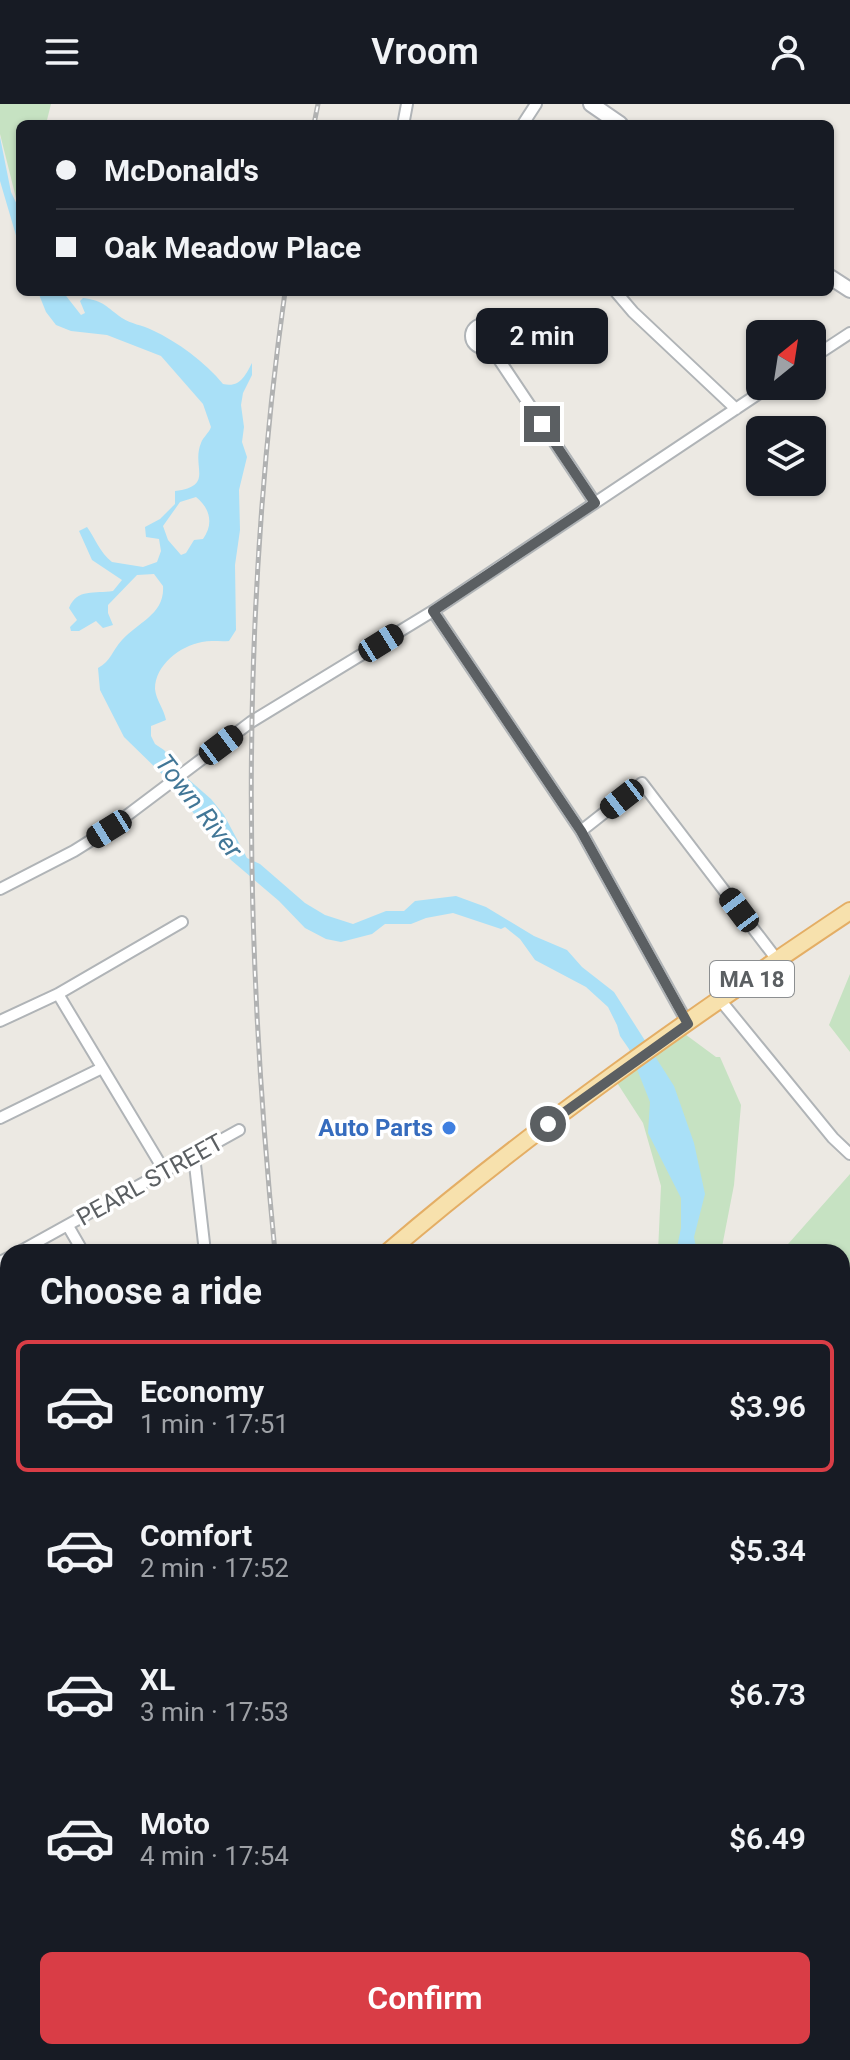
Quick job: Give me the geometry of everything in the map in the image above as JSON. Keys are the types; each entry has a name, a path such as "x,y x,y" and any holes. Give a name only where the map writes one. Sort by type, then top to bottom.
{"main road":[{"name":"MA 18","path":"398,1244 487,1170 627,1066 850,911"}],"street":[{"path":"404,120 407,104"},
{"path":"591,104 614,120"},
{"path":"619,296 736,409"},
{"path":"826,349 850,333"},
{"path":"490,346 595,503"},
{"path":"0,889 85,843 251,722 433,611 749,400"},
{"path":"433,611 581,831 688,1024"},
{"path":"581,831 642,783 778,961"},
{"path":"0,1021 58,994 182,922"},
{"path":"58,994 165,1172"},
{"path":"721,1001 833,1138 850,1154"},
{"path":"0,1118 102,1068"},
{"name":"PEARL STREET","path":"34,1244 239,1130"},
{"path":"194,1156 204,1244"},
{"path":"68,1226 78,1244"}],"green space":[{"path":"0,104 51,104 47,120 16,120 16,198 0,134"},
{"path":"850,974 850,1052 829,1025"},
{"path":"670,1023 720,1057 741,1105 734,1185 723,1244 658,1244 661,1186 643,1123 612,1075"},
{"path":"850,1174 850,1244 788,1244"}],"water":[{"path":"0,137 16,203 16,235 0,181"},
{"name":"Town River","path":"40,296 66,296 81,315 85,313 80,301 83,298 105,305 125,320 152,330 181,347 223,384 238,383 252,363 252,375 241,405 244,427 242,442 247,457 239,490 236,630 229,641 205,641 177,652 159,672 155,689 166,720 151,726 155,744 224,815 247,858 260,864 305,903 325,915 353,924 386,911 404,911 415,901 456,896 486,907 534,936 567,950 582,967 614,992 674,1086 694,1143 705,1194 694,1237 695,1244 678,1244 681,1198 648,1133 650,1102 608,1007 586,987 535,960 520,939 505,927 501,929 453,913 411,924 385,924 372,934 341,942 326,939 305,928 231,860 163,775 124,737 100,690 98,668 128,634 155,611 160,604 163,586 154,574 137,575 108,605 113,625 103,628 96,621 79,631 71,631 70,627 77,620 69,608 77,597 113,591 122,580 92,560 79,531 87,527 112,562 143,567 157,562 161,551 159,539 146,537 145,527 160,519 175,504 175,491 195,485 202,441 211,427 203,404 161,356 107,335 71,331 56,325","holes":["196,497 207,511 209,528 203,539 194,540 186,553 181,555 168,540 163,526 180,502"]}],"railway":[{"path":"315,120 318,104"},
{"path":"274,1244 257,1012 251,772 260,532 270,412 284,296"}],"place":[{"name":"Auto Parts","path":"449,1128"}],"route":[{"path":"542,424 595,503 433,611 581,831 688,1024 548,1124"}]}
